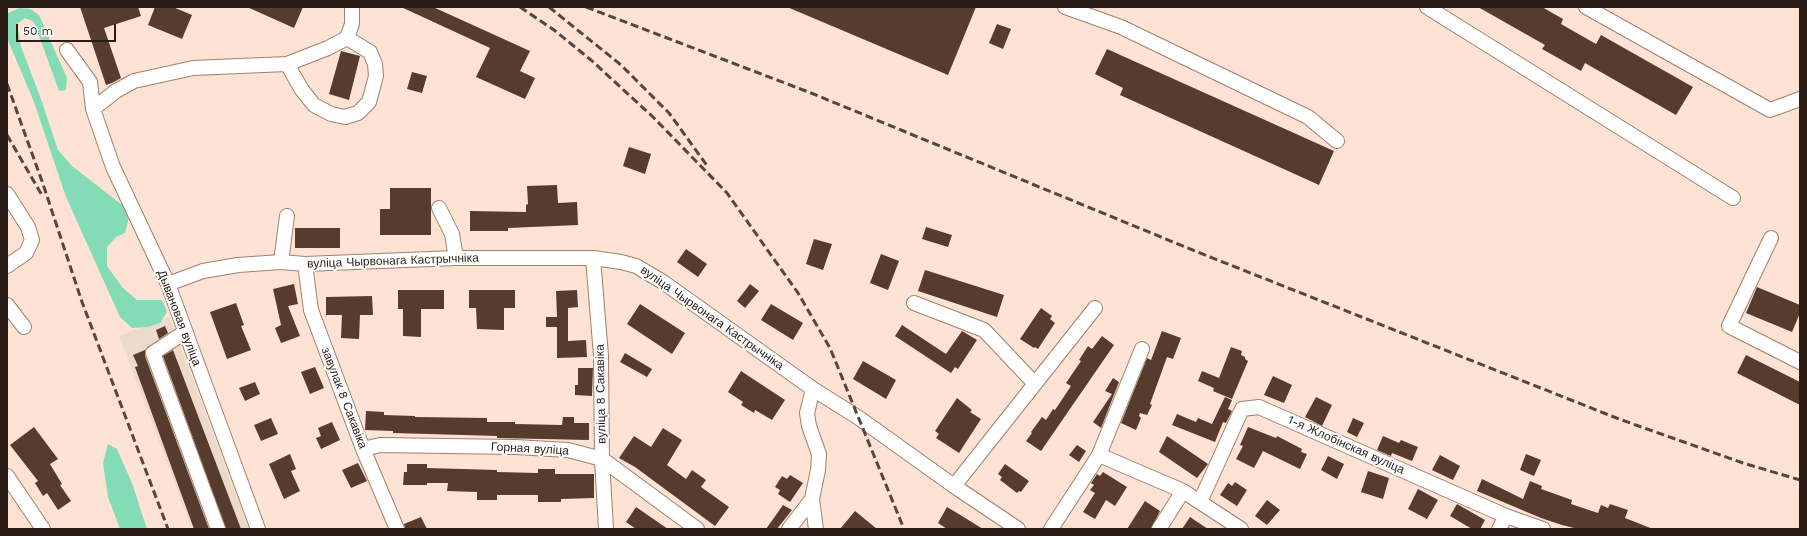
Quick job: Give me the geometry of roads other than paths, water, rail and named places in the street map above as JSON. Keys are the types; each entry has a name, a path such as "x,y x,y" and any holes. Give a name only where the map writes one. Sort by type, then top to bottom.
{"street":[{"path":"93,110 116,91 134,81 193,68 286,64 328,48 347,38 352,24 352,7"},
{"path":"1065,7 1120,27 1308,117 1337,141"},
{"path":"1427,7 1733,198"},
{"path":"1586,7 1770,110 1800,99"},
{"path":"286,64 302,90 314,105 331,114 345,117 358,113 369,102 376,76 375,64 370,52 347,38"},
{"name":"Дывановая вуліца","path":"67,50 90,82 93,110 113,166 168,284 258,529"},
{"path":"7,194 28,227 32,240 26,253 7,266"},
{"path":"439,208 452,234 456,258"},
{"path":"281,262 287,216"},
{"path":"1771,238 1729,326 1798,357"},
{"name":"вуліца Чырвонага Кастрычніка","path":"168,284 203,271 238,265 281,262 305,264 456,258 593,258 622,262 636,266 663,282 813,389 859,418 1015,528"},
{"name":"вуліца 8 Сакавіка","path":"593,258 601,356 602,460 606,529"},
{"name":"завулак 8 Сакавіка","path":"305,264 311,310 363,449 397,529"},
{"path":"914,303 984,330 1035,384"},
{"path":"7,306 24,327"},
{"path":"954,486 1095,308"},
{"path":"185,332 153,353 218,529"},
{"path":"1051,529 1100,455 1142,350"},
{"path":"813,389 807,413 809,426 819,454 818,470 812,499 816,529"},
{"name":"1-я Жлобінская вуліца","path":"1200,502 1242,409 1259,407 1506,516 1543,529"},
{"name":"Горная вуліца","path":"363,449 380,445 515,447 568,450 602,460 697,529"},
{"path":"1100,455 1183,491 1241,529"},
{"path":"7,476 43,529"},
{"path":"1159,529 1183,491"},
{"path":"789,529 812,499"},
{"path":"1499,529 1506,516"}],"railway":[{"path":"520,7 554,30 591,60 653,117 727,193 798,293 830,348 904,529"},
{"path":"549,7 621,65 669,113 708,167"},
{"path":"586,7 811,93 1195,251 1619,419 1743,463 1800,480"},
{"path":"7,84 43,184 82,302 168,529"},
{"path":"7,135 43,197"}]}
